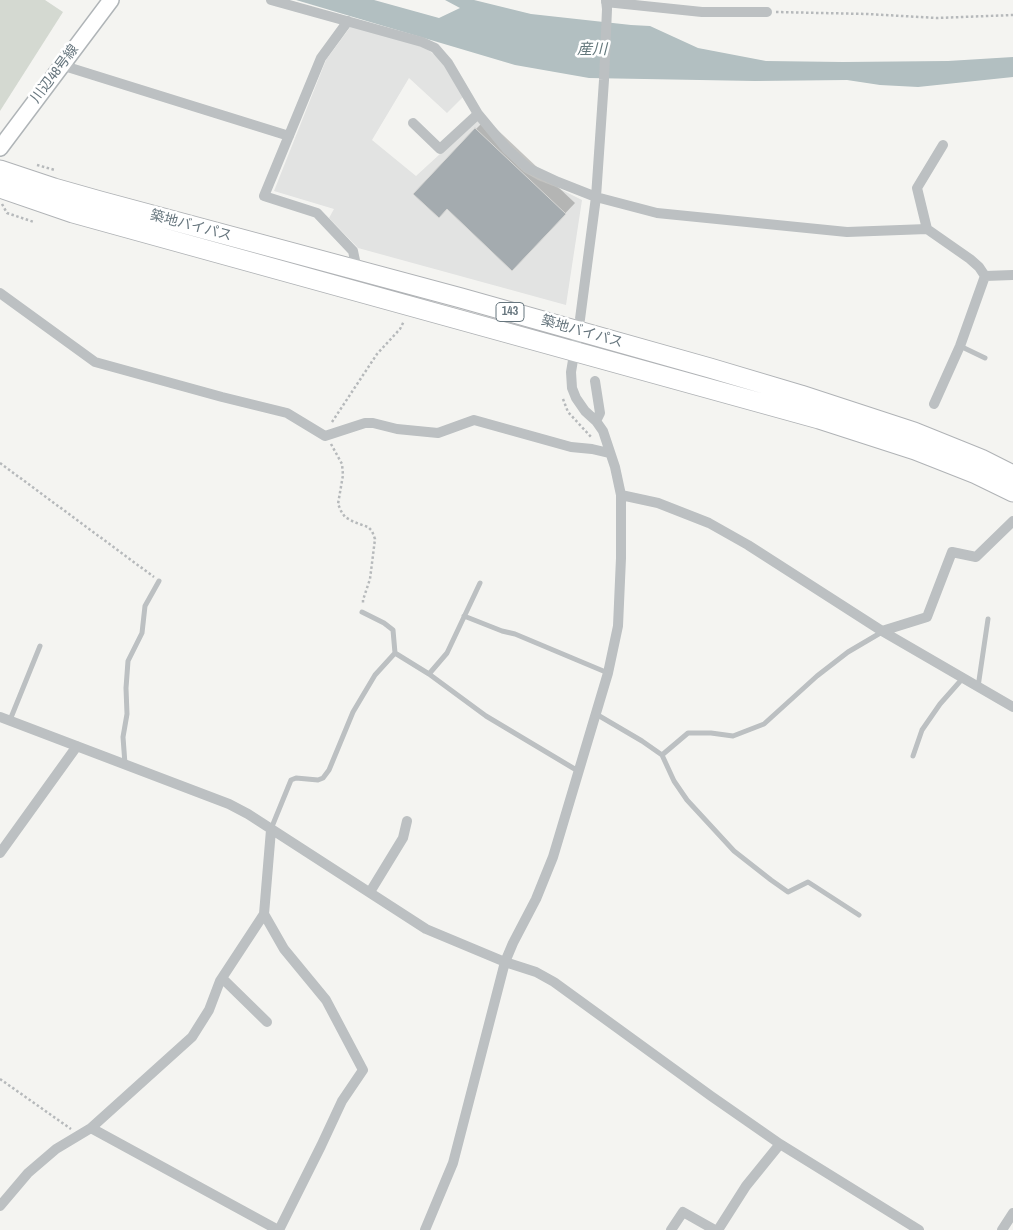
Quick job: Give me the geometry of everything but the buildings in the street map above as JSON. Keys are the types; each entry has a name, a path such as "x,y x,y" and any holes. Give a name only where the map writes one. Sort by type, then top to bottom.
{"highway":[{"name":"築地バイパス","path":"0,170 100,202 357,270 792,392 914,432 981,459 1013,475"},
{"name":"築地バイパス","path":"1,196 73,213 819,419 915,450 976,474 1013,492"}],"street":[{"name":"川辺48号線","path":"0,148 111,0"},
{"path":"271,0 422,42 435,48 448,63 478,114 506,149 528,168 596,197 657,212 848,232 927,229 970,259 986,276"},
{"path":"425,1230 452,1163 505,962 536,899 553,857 608,673 618,626 621,495 603,431 576,398 572,388 571,372 596,197 604,80 606,4 702,12 767,12"},
{"path":"348,21 321,58 264,196 317,213 353,251 357,270"},
{"path":"61,65 289,136"},
{"path":"413,123 440,149 478,114"},
{"path":"927,229 917,188 944,145"},
{"path":"986,276 1013,275"},
{"path":"934,404 960,346 986,276"},
{"path":"0,293 95,362 287,413 326,436 365,423 374,422 397,429 438,433 474,420 571,447 609,453"},
{"path":"594,381 600,412 596,421"},
{"path":"621,495 658,503 709,523 748,545 882,632 1013,707"},
{"path":"882,632 927,617 952,552 976,557 1013,521"},
{"path":"5,718 229,804 248,814 426,928 505,962 536,972 554,982 703,1091 780,1144 919,1230"},
{"path":"0,853 77,746"},
{"path":"370,892 403,838 407,821"},
{"path":"0,1206 28,1173 56,1149 91,1128 192,1037 209,1010 222,978 264,914 271,830"},
{"path":"91,1128 279,1230 342,1101 364,1070 326,1000 284,949 264,914"},
{"path":"222,978 266,1022"},
{"path":"671,1230 683,1212 716,1230 746,1186 780,1144"},
{"path":"1002,1230 1013,1213"}],"lane":[{"path":"960,346 986,358"},
{"path":"125,764 123,737 128,714 126,688 128,661 142,633 145,606 159,581"},
{"path":"430,674 447,653 480,583"},
{"path":"271,830 291,780 296,778 318,780 323,778 329,770 353,712 374,675 395,653 393,630 384,623 362,612"},
{"path":"464,616 515,634 608,673"},
{"path":"978,687 988,619"},
{"path":"662,755 688,732 733,736 764,724 817,676 848,652 882,632"},
{"path":"5,718 40,646"},
{"path":"395,653 430,674 486,716 579,771"},
{"path":"913,756 922,730 940,704 963,678"},
{"path":"596,714 662,755 674,781 687,800 734,852 788,892 808,882 859,915"}],"path":[{"path":"767,12 867,14 937,18 1013,15"},
{"path":"36,164 55,170"},
{"path":"1,196 7,212 34,222"},
{"path":"362,612 363,600 370,579 376,539 368,527 345,517 341,511 338,504 342,464 326,436 328,427 377,354 400,328 408,305"},
{"path":"0,463 159,581"},
{"path":"0,1079 80,1135"}],"shaded area":[{"path":"0,0 45,0 63,12 0,111"},
{"path":"351,26 422,46 446,65 463,97 447,113 409,78 372,140 416,176 477,120 503,152 524,172 582,200 566,305 358,248 329,218 334,209 274,191 326,60"}],"water":[{"name":"産川","path":"296,0 374,0 439,18 460,8 445,0 474,0 531,14 650,26 698,48 766,61 948,61 1013,57 1013,77 918,87 880,85 847,80 755,81 589,78 515,65"}]}
